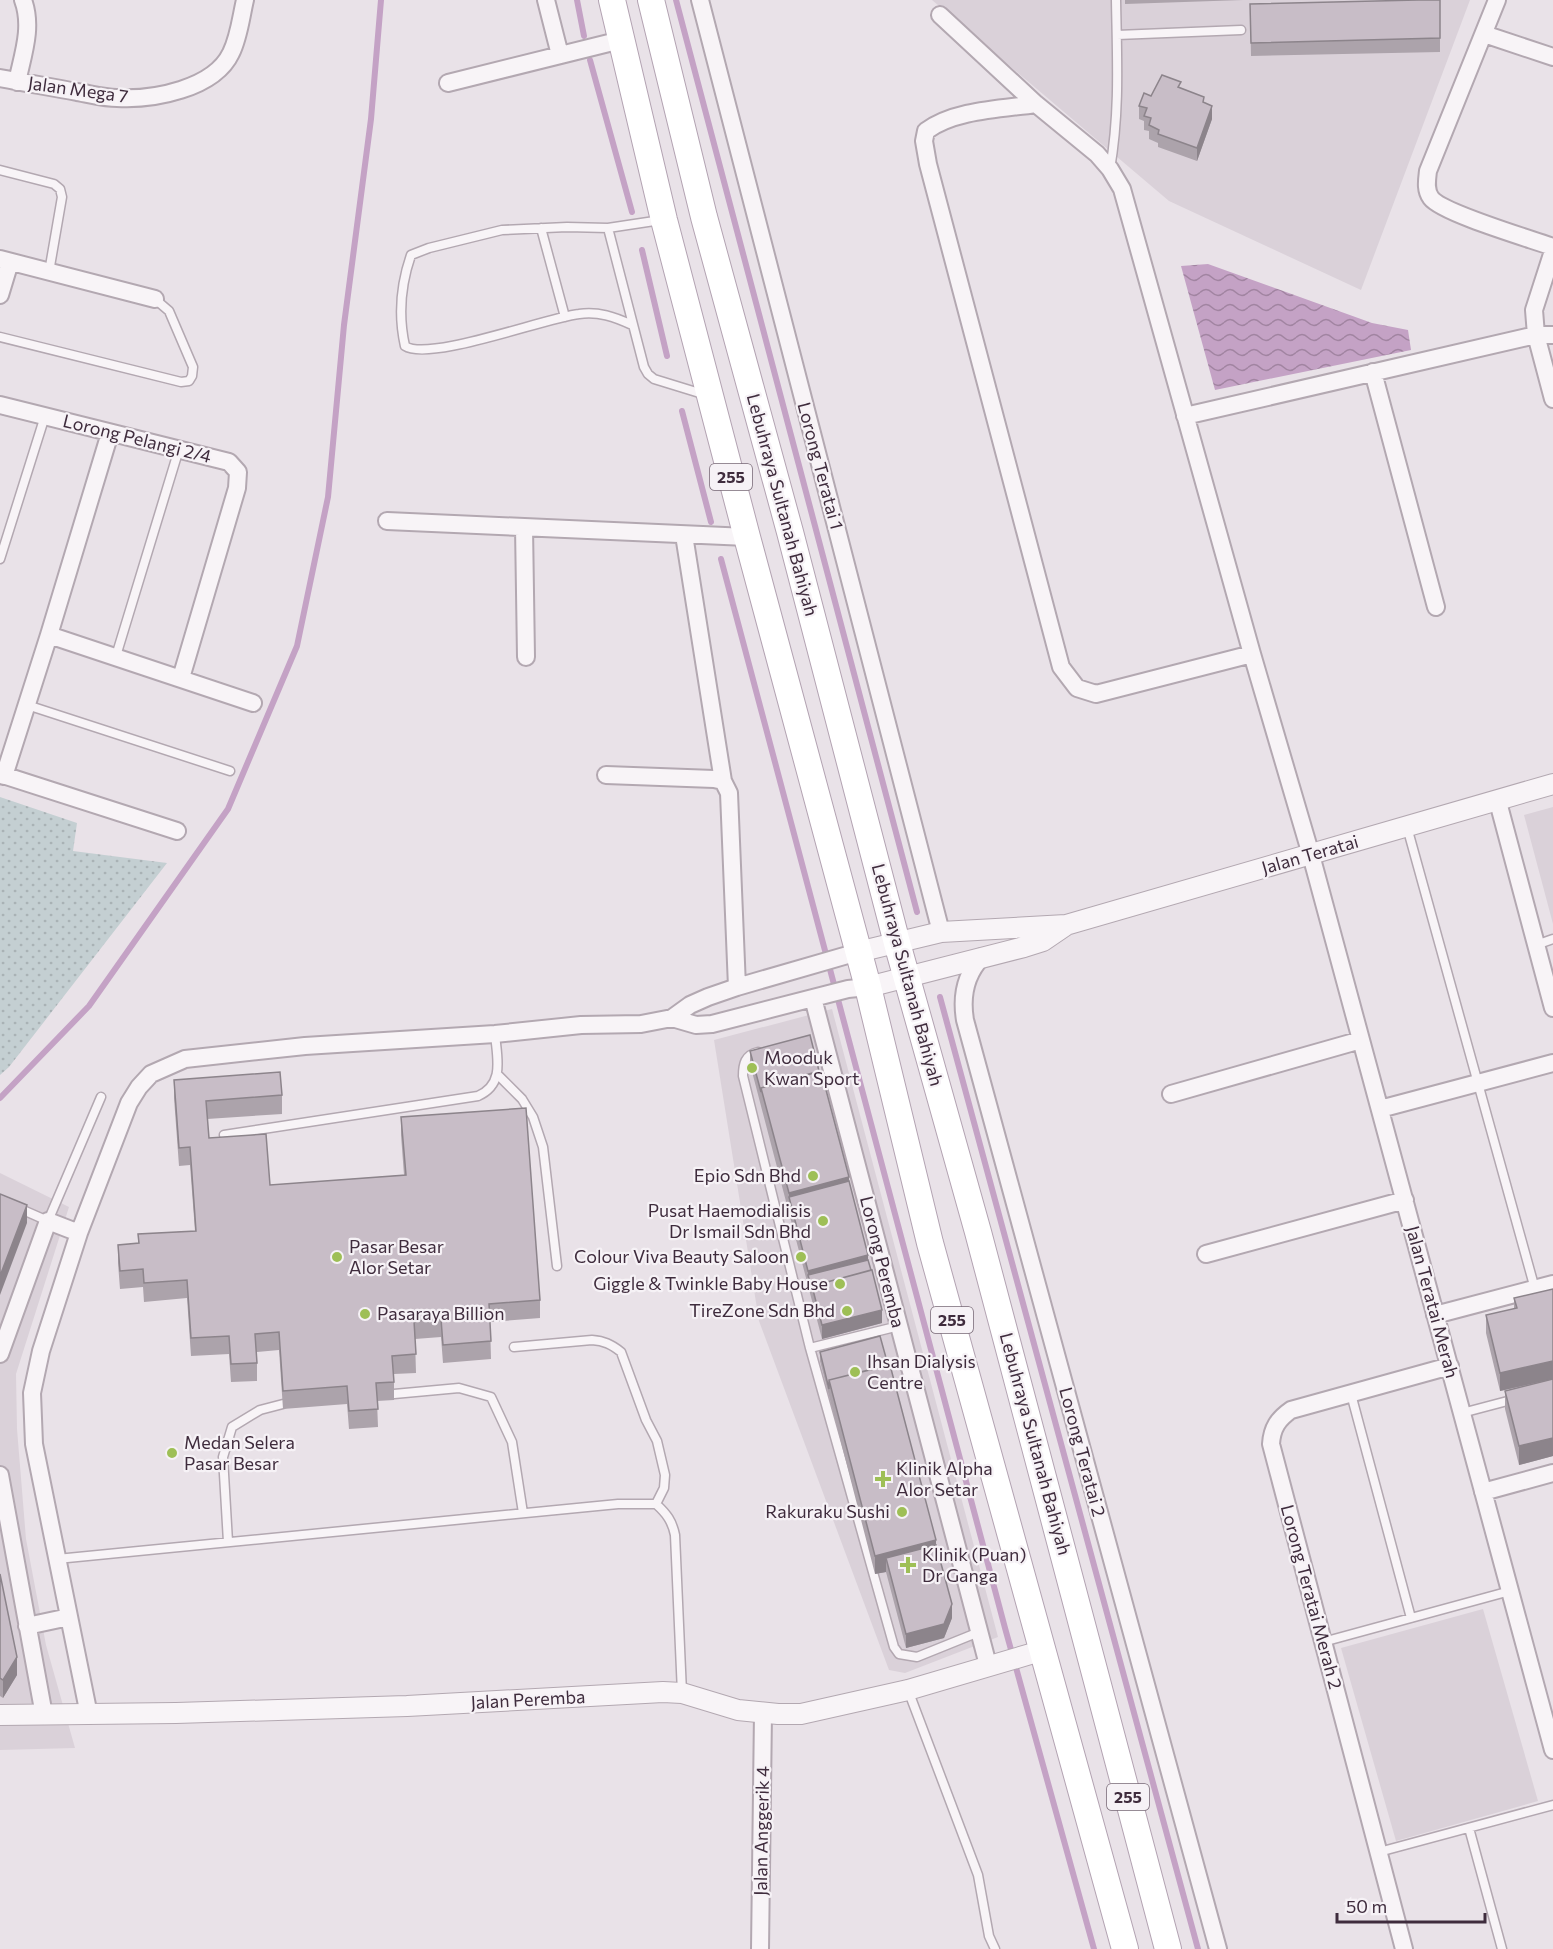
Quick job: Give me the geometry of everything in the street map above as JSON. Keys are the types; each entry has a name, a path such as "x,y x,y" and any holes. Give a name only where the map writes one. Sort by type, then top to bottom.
{"main road":[{"name":"255","path":"612,0 664,220 747,537 848,955 930,1243 1034,1652 1125,1949"},
{"name":"Lebuhraya Sultanah Bahiyah","path":"651,0 704,217 787,521 897,943 978,1232 1168,1949"}],"street":[{"path":"8,80 28,29 28,16 23,0"},
{"name":"Jalan Mega 7","path":"8,80 117,98 145,97 201,82 219,70 230,54 237,35 244,0"},
{"path":"546,0 560,55"},
{"name":"Lorong Teratai 1","path":"700,0 941,932"},
{"path":"1497,0 1428,171 1426,185 1431,197 1447,210 1553,249 1535,304 1545,335 1553,399"},
{"name":"Jalan Teratai Merah","path":"940,15 1036,104 1097,153 1122,189 1252,654 1311,855 1553,1748"},
{"path":"1484,34 1553,57"},
{"path":"447,83 621,40"},
{"path":"1036,104 953,117 935,124 926,131 924,141 928,164 1061,667 1077,688 1096,694 1252,654"},
{"path":"0,295 5,261 155,299"},
{"path":"1185,416 1545,335"},
{"path":"1373,372 1436,607"},
{"name":"Lorong Pelangi 2/4","path":"0,405 229,462 238,472 237,488 181,678"},
{"path":"110,433 50,635 2,775 177,831"},
{"path":"387,521 747,537"},
{"path":"524,527 526,657"},
{"path":"684,535 723,781 729,793 737,987"},
{"path":"50,635 253,703"},
{"path":"606,775 723,781"},
{"name":"Jalan Teratai","path":"848,955 941,932 1066,925 1498,802 1553,784"},
{"path":"1498,802 1536,945 1547,964 1553,1008"},
{"name":"Jalan Teratai","path":"858,988 907,978 1043,941 1066,925"},
{"path":"89,1715 34,1444 32,1393 41,1351 79,1233 129,1103 151,1074 185,1059 305,1046 495,1034 581,1025 641,1024 672,1018 690,1005 737,987 848,955"},
{"name":"Lorong Teratai 2","path":"982,957 971,970 967,980 963,1007 974,1054 1218,1949"},
{"path":"672,1018 696,1025 712,1024 858,988"},
{"name":"Lorong Peremba","path":"818,997 819,1037 979,1632 994,1663"},
{"path":"1171,1094 1361,1040"},
{"path":"1380,1109 1553,1063"},
{"path":"1206,1254 1404,1200"},
{"path":"0,1354 48,1221 79,1233"},
{"path":"1435,1315 1553,1284"},
{"name":"Lorong Teratai Merah 2","path":"1404,1949 1271,1444 1272,1434 1281,1417 1291,1410 1450,1366"},
{"path":"1483,1491 1553,1473"},
{"path":"0,1475 44,1715"},
{"path":"27,1626 69,1617"},
{"name":"Jalan Peremba","path":"0,1715 396,1707 663,1692 682,1693 738,1710 801,1714 908,1690 1034,1652"},
{"name":"Jalan Anggerik 4","path":"760,1949 763,1713"}],"lane":[{"path":"1110,169 1116,134 1119,91 1116,0"},
{"path":"1117,35 1241,30"},
{"path":"0,170 54,184 60,189 62,197 50,272"},
{"path":"632,325 612,315 580,313 466,343 411,350 405,346 402,331 402,294 405,273 411,255 429,248 502,230 608,228 664,220"},
{"path":"541,228 565,317"},
{"path":"608,228 632,325 648,374 654,379 709,396"},
{"path":"0,337 181,382 189,381 193,367 169,311 155,299"},
{"path":"0,559 45,416"},
{"path":"116,656 179,449"},
{"path":"27,705 230,771"},
{"path":"1407,827 1535,1289"},
{"path":"1536,945 1553,939"},
{"path":"224,1135 478,1096 489,1091 498,1075 495,1034"},
{"path":"764,1051 754,1053 747,1058 743,1065 743,1076 810,1348 894,1647 898,1654 917,1657 979,1632"},
{"path":"498,1075 522,1099 533,1118 543,1147 557,1266"},
{"path":"0,1200 48,1221 101,1097"},
{"path":"810,1348 898,1326"},
{"path":"514,1347 592,1340 612,1344 621,1352 646,1419 657,1441 665,1475 664,1488 656,1504"},
{"path":"394,1394 459,1388 491,1396 512,1442 524,1513"},
{"path":"1351,1394 1411,1618"},
{"path":"1462,1413 1519,1398"},
{"path":"228,1542 223,1457 232,1427 260,1410 283,1404"},
{"path":"57,1559 618,1504 656,1504 673,1523 675,1535 682,1693"},
{"path":"1323,1642 1510,1591"},
{"path":"908,1690 978,1875 989,1936 995,1949"},
{"path":"1378,1852 1553,1805"},
{"path":"1469,1828 1502,1949"}],"shaded area":[{"path":"932,0 1470,0 1361,290 1169,201"},
{"path":"0,797 77,823 73,851 167,863 9,1067 0,1075"},
{"path":"1553,807 1553,924 1524,815"},
{"path":"832,1009 998,1637 905,1673 889,1670 759,1321 714,1040"},
{"path":"0,1173 69,1207 16,1374 17,1429 26,1539 46,1645 75,1748 0,1750"},
{"path":"1483,1609 1538,1801 1396,1841 1341,1648"}],"water":[{"path":"1208,264 1372,323 1408,330 1411,350 1215,390 1181,266"}],"building":[{"path":"1440,0 1440,38 1251,43 1250,4"},
{"path":"1162,75 1181,82 1178,87 1204,97 1203,102 1212,106 1197,148 1158,134 1159,130 1149,125 1151,118 1144,116 1147,108 1139,106 1144,93 1151,96"},
{"path":"810,1035 819,1071 761,1088 761,1092 750,1051"},
{"path":"821,1071 849,1177 789,1193 761,1088"},
{"name":"Pasar Besar Alor Setar","path":"280,1072 282,1095 206,1101 209,1138 266,1134 270,1185 406,1175 401,1117 526,1108 540,1300 489,1304 491,1341 443,1345 441,1319 414,1321 416,1354 392,1356 394,1382 376,1383 378,1409 349,1411 347,1386 283,1391 279,1332 255,1334 257,1363 231,1364 229,1336 191,1338 187,1280 144,1283 143,1269 120,1271 118,1245 139,1243 138,1234 196,1231 190,1147 179,1148 174,1080"},
{"path":"849,1181 868,1255 808,1271 789,1197"},
{"path":"0,1194 27,1205 0,1276"},
{"path":"868,1260 871,1270 812,1286 812,1290 808,1275"},
{"name":"TireZone Sdn Bhd","path":"872,1270 882,1310 822,1325 812,1286"},
{"path":"1553,1289 1553,1361 1500,1373 1486,1315 1517,1308 1514,1298"},
{"path":"880,1336 888,1365 829,1380 829,1389 820,1352"},
{"name":"Klinik Alpha Alor Setar","path":"890,1365 936,1540 875,1556 829,1380"},
{"path":"1553,1379 1553,1438 1519,1446 1505,1391"},
{"path":"936,1545 952,1604 944,1624 906,1634 886,1558"},
{"path":"0,1574 17,1657 3,1680 0,1678"}],"waterway":[{"path":"0,1098 89,1006 228,809 297,646 328,497 344,325 371,119 381,0"},
{"path":"577,0 584,36"},
{"path":"676,0 917,912"},
{"path":"590,60 632,212"},
{"path":"642,250 667,356"},
{"path":"682,411 711,522"},
{"path":"721,559 1005,1628 1094,1949"},
{"path":"940,997 1198,1949"}],"place":[{"name":"Mooduk Kwan Sport","path":"752,1068"},
{"name":"Epio Sdn Bhd","path":"813,1176"},
{"name":"Pusat Haemodialisis Dr Ismail Sdn Bhd","path":"823,1221"},
{"name":"Pasar Besar Alor Setar","path":"337,1257"},
{"name":"Colour Viva Beauty Saloon","path":"801,1257"},
{"name":"Giggle & Twinkle Baby House","path":"840,1284"},
{"name":"TireZone Sdn Bhd","path":"847,1311"},
{"name":"Pasaraya Billion","path":"365,1314"},
{"name":"Ihsan Dialysis Centre","path":"855,1372"},
{"name":"Medan Selera Pasar Besar","path":"172,1453"},
{"name":"Klinik Alpha Alor Setar","path":"883,1479"},
{"name":"Rakuraku Sushi","path":"902,1512"},
{"name":"Klinik (Puan) Dr Ganga","path":"908,1565"}]}
